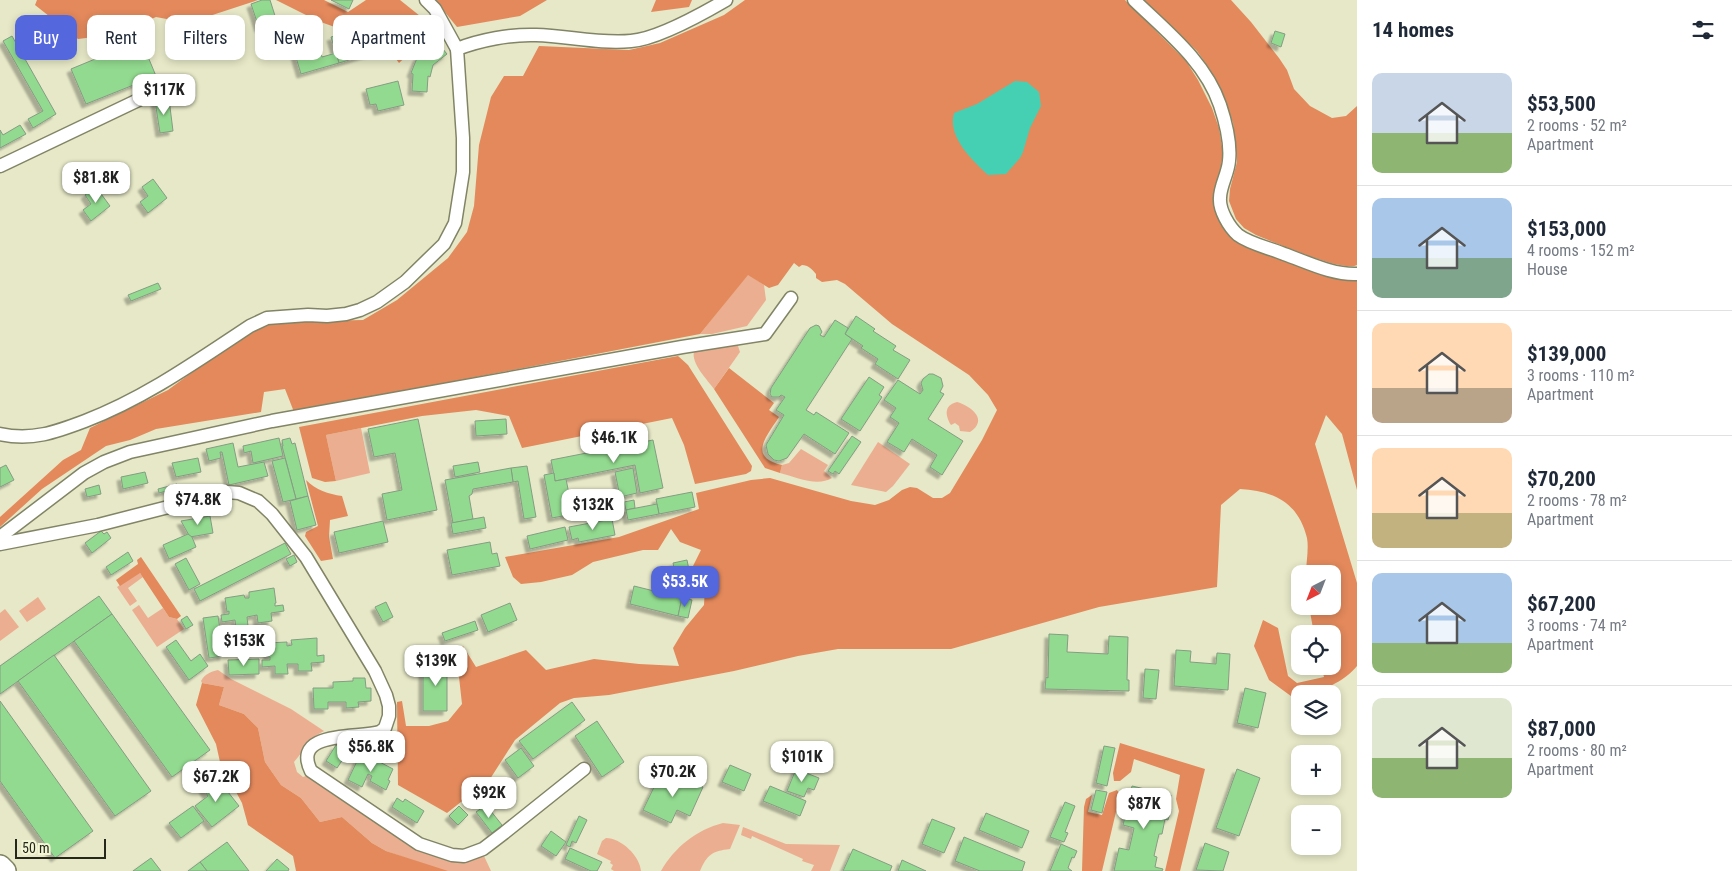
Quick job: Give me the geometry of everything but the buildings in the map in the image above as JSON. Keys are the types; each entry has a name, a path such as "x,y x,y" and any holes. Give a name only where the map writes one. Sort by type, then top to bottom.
{"main road":[{"path":"0,866 5,871"}],"street":[{"path":"0,434 34,436 50,434 114,410 143,395 250,326 267,318 346,314 360,310 377,302 405,282 444,244 456,223 463,172 463,138 457,49 435,9 426,0"},
{"path":"457,49 469,44 535,34 610,42 634,41 676,26 726,0"},
{"path":"1134,0 1192,56 1206,75 1219,104 1230,148 1229,163 1220,198 1224,214 1231,227 1239,236 1253,242 1333,271 1357,274"},
{"path":"0,166 174,83"},
{"path":"0,537 84,473 104,462 130,452 282,420 682,347 765,334 791,298"},
{"path":"0,544 98,525 227,492 258,501 272,514 306,558 375,672 389,706 388,720 380,732 313,744 308,750 306,758 311,771 419,844 452,855 464,856 483,849 584,769"}],"shaded area":[{"path":"37,0 258,0 212,15 165,15 165,19 155,17 155,15 87,15 87,38 78,39 77,15 48,15 35,5"},
{"path":"276,0 324,0 348,12 366,0 400,0 419,15 333,15 333,26 323,23 323,15 306,15"},
{"path":"435,0 547,0 520,16 457,27"},
{"path":"656,0 692,0 689,7 651,12"},
{"path":"745,0 1125,0 1186,61 1212,108 1219,128 1223,153 1215,204 1242,245 1334,278 1357,279 1357,490 1342,434 1326,415 1315,444 1357,583 1357,666 1352,672 1333,685 1291,685 1291,696 1269,680 1254,646 1263,620 1278,628 1288,676 1297,683 1324,677 1323,675 1341,675 1341,625 1312,625 1311,615 1341,615 1341,565 1307,565 1307,538 1298,515 1291,507 1264,492 1240,489 1221,505 1217,587 1099,607 951,649 838,649 609,695 574,698 560,703 515,740 490,779 447,813 398,785 397,702 402,701 406,726 429,726 448,721 462,704 457,659 463,646 476,667 526,650 546,670 594,659 679,666 673,648 685,628 704,605 705,585 693,566 701,550 680,542 671,529 658,550 643,550 593,562 572,575 541,582 521,584 513,577 505,557 619,537 699,509 696,493 751,480 770,478 851,501 875,505 889,500 902,490 910,487 917,488 933,498 942,498 950,493 982,440 997,410 988,395 969,375 892,324 845,284 837,280 822,282 816,278 816,274 810,268 802,265 799,267 794,263 778,285 769,288 748,275 700,334 294,412 285,389 264,392 261,412 156,429 130,440 106,446 42,489 0,527 0,517 63,460 81,450 90,428 168,390 240,337 268,323 294,319 321,321 363,320 397,300 448,258 467,232 474,206 479,145 491,97 504,76 523,76 539,46 629,50 660,43 724,15"},
{"path":"1142,0 1231,0 1279,58 1287,70 1294,89 1310,106 1332,118 1346,116 1357,106 1357,265 1338,265 1292,250 1256,235 1244,228 1236,219 1229,201 1237,162 1233,123 1225,100 1209,68 1197,51"},
{"path":"748,274 764,285 766,300 747,326 712,334 700,334"},
{"path":"735,343 740,352 714,389 697,366 694,351"},
{"path":"678,356 688,365 752,466 751,471 746,474 695,484 684,445 672,418 522,448 509,416 476,410 422,416 326,435 336,481 325,482 312,478 299,427"},
{"path":"729,368 774,403 769,410 779,417 765,438 763,451 765,457 782,465 780,473 765,468 714,389"},
{"path":"957,402 972,410 978,418 978,423 970,432 960,431 959,426 955,423 951,425 949,421 948,408"},
{"path":"361,428 370,473 336,481 326,435"},
{"path":"878,442 910,464 886,492 851,485"},
{"path":"801,449 828,465 824,471 832,478 820,482 780,473 782,465 789,463"},
{"path":"306,480 322,491 342,496 348,516 330,520 329,537 333,559 321,561 305,536 306,532 318,526"},
{"path":"141,557 181,616 177,619 169,617 140,573 120,586 116,580 138,564 137,560"},
{"path":"139,572 143,577 128,588 137,601 130,606 117,587"},
{"path":"38,597 46,609 27,622 19,611"},
{"path":"139,605 148,618 163,608 169,617 177,619 184,629 157,647 132,610"},
{"path":"5,609 19,627 0,641 0,613"},
{"path":"218,670 231,679 291,709 324,731 315,736 294,762 297,772 303,777 309,775 404,841 469,861 484,856 491,871 443,871 386,851 372,843 342,817 320,822 301,798 281,785 265,762 258,728 244,714 219,705 224,687 202,683 201,681 206,675"},
{"path":"202,683 224,687 219,705 244,714 258,728 265,762 281,785 301,798 320,822 342,817 372,843 386,851 448,871 296,871 293,856 248,825 242,803 220,762 216,744 196,705"},
{"path":"1120,743 1205,769 1180,871 1165,871 1179,811 1176,799 1180,775 1134,759 1131,772 1120,781 1114,781 1113,773"},
{"path":"1117,790 1120,795 1102,871 1082,871 1084,807 1086,799 1092,795 1088,812 1102,815 1109,793"},
{"path":"723,823 740,825 730,849 711,855 705,861 700,871 661,871 673,854 687,841 704,830"},
{"path":"743,827 786,844 840,845 830,871 811,871 814,865 802,861 803,859 752,836 751,839 741,835"},
{"path":"606,838 618,841 629,849 640,865 641,871 614,871 611,869 613,865 610,863 611,861 597,854 602,841"}],"water":[{"path":"1015,81 1027,82 1039,92 1041,106 1030,128 1020,158 1006,174 988,175 969,156 958,139 954,131 954,113 977,104"}]}
